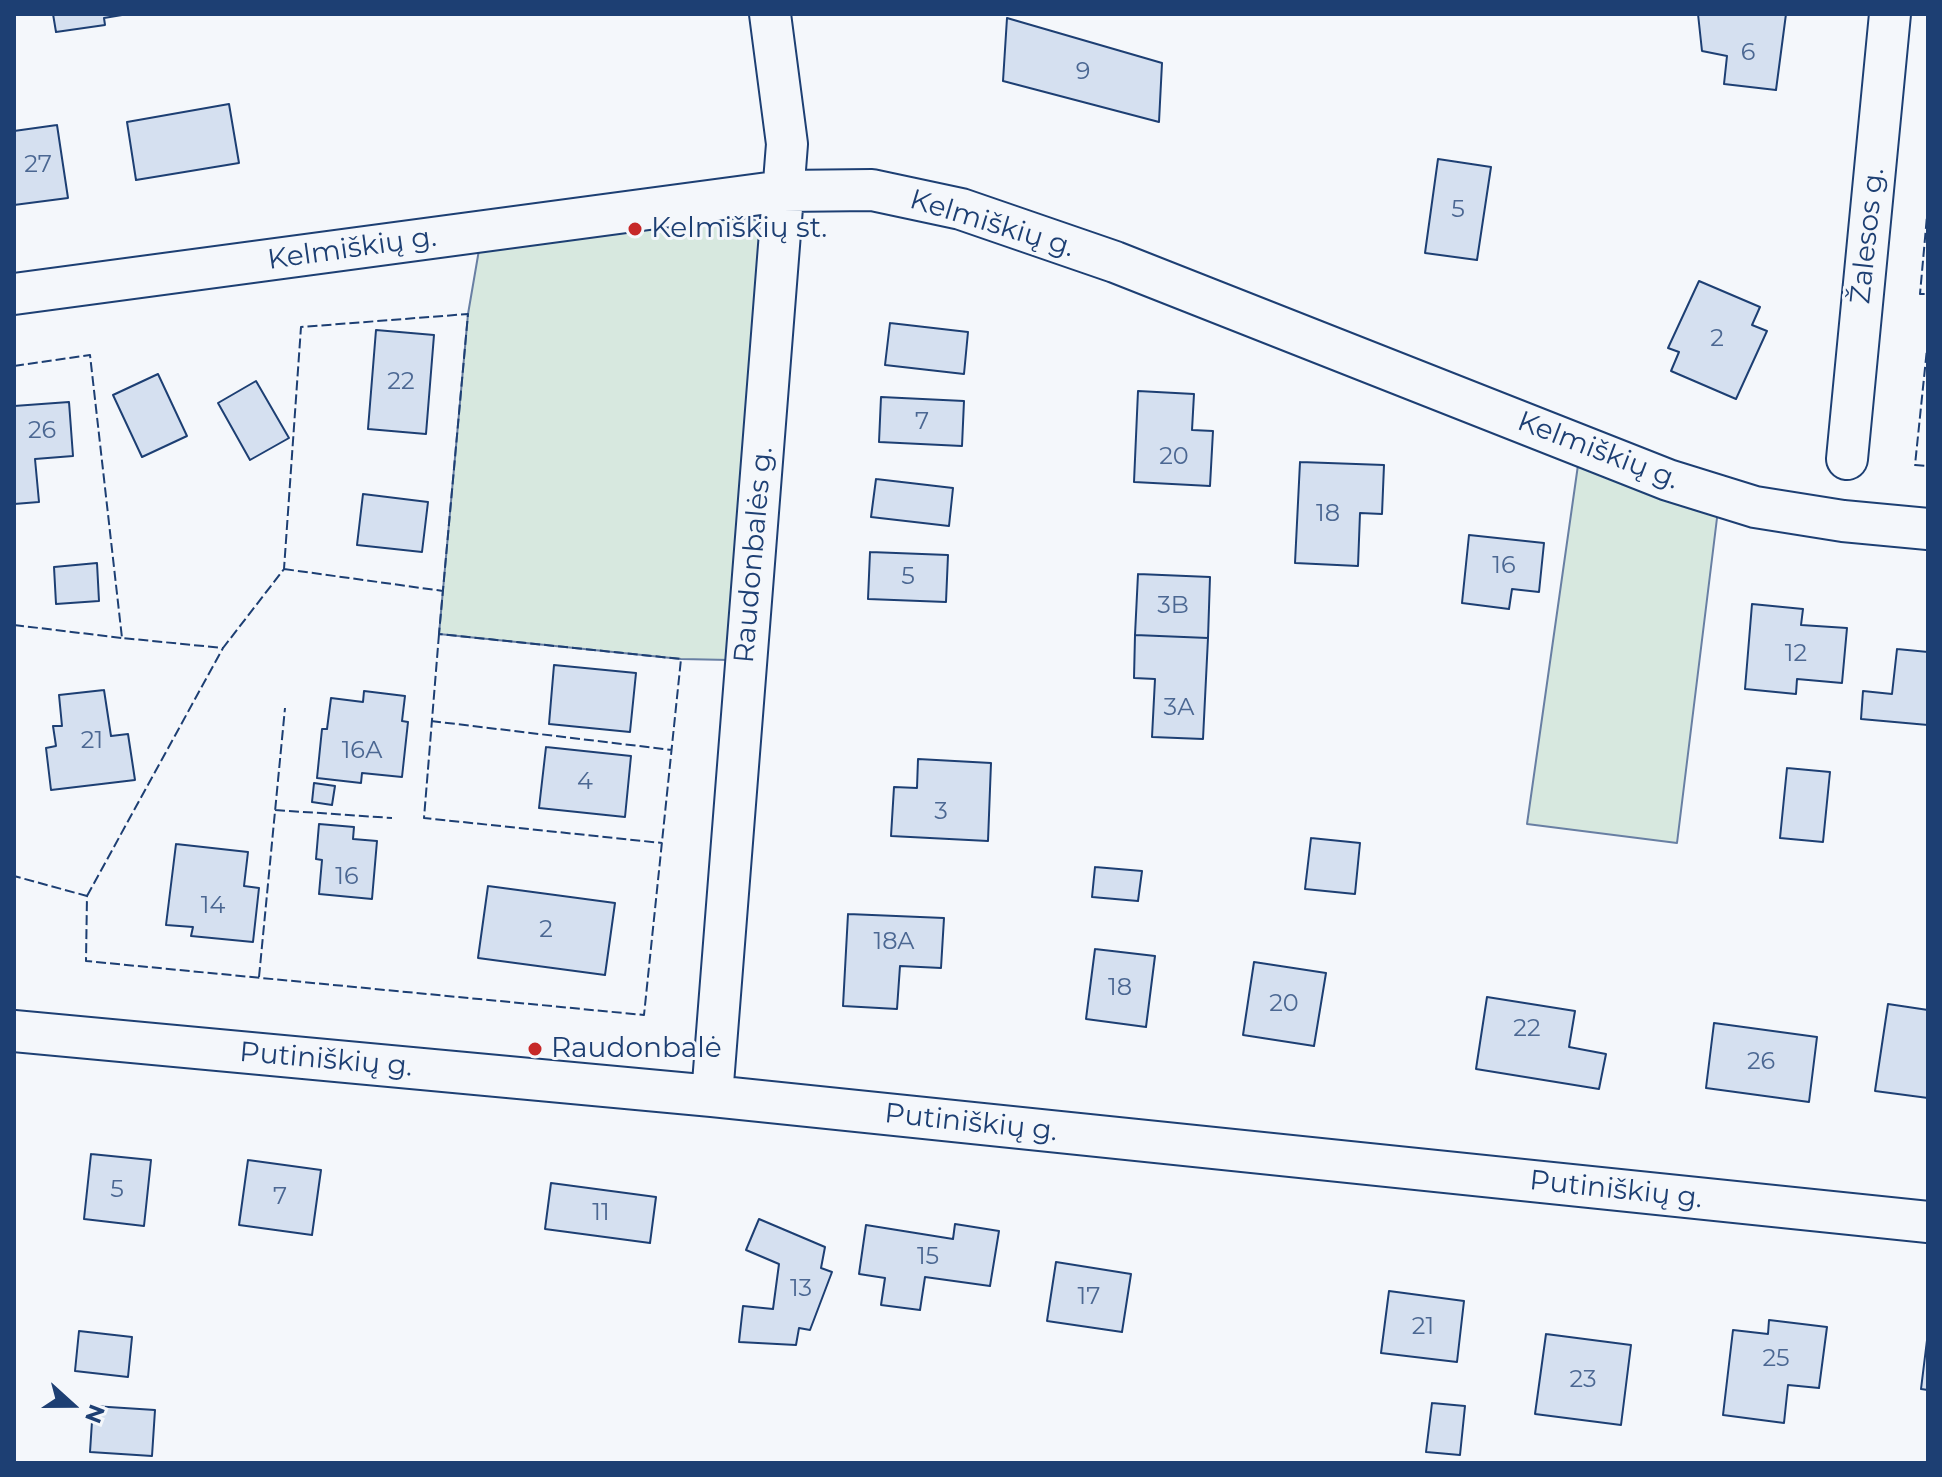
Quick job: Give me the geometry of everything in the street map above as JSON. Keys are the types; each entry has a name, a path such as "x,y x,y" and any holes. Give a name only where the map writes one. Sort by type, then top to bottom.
{"street":[{"name":"Raudonbalės g.","path":"712,1096 783,191 785,116 770,14"},
{"name":"Žalesos g.","path":"1847,459 1890,14"},
{"name":"Kelmiškių g.","path":"14,294 783,191 872,190 961,209 1115,262 1668,480 1755,507 1843,521 1928,529"},
{"name":"Putiniškių g.","path":"14,1031 712,1096 1928,1222"}],"shaded area":[{"path":"740,218 755,220 764,232 730,660 681,659 439,634 468,314 480,244"},
{"path":"1579,458 1718,510 1677,843 1527,824"}],"building":[{"path":"53,14 128,14 104,18 105,25 56,32"},
{"path":"1698,14 1786,14 1776,90 1724,84 1727,56 1702,51"},
{"path":"1007,18 1162,63 1159,122 1003,81"},
{"path":"229,104 239,163 136,180 127,122"},
{"path":"57,125 68,198 14,205 14,131"},
{"path":"1438,159 1491,167 1477,260 1425,253"},
{"path":"1699,281 1760,307 1752,325 1767,331 1736,399 1671,371 1679,352 1668,348"},
{"path":"890,323 968,332 964,374 885,365"},
{"path":"376,330 434,335 426,434 368,429"},
{"path":"158,374 187,436 142,457 113,395"},
{"path":"256,381 289,438 250,460 218,403"},
{"path":"1138,391 1194,394 1192,430 1213,431 1210,486 1134,482"},
{"path":"881,397 964,401 962,446 879,442"},
{"path":"69,402 73,456 35,459 39,502 14,504 14,406"},
{"path":"1300,462 1384,465 1382,514 1360,513 1358,566 1295,563"},
{"path":"876,479 953,488 949,526 871,517"},
{"path":"363,494 428,502 422,552 357,545"},
{"path":"1469,535 1544,543 1539,592 1512,589 1509,609 1462,603"},
{"path":"870,552 948,555 946,602 868,599"},
{"path":"97,563 99,601 56,604 54,567"},
{"path":"1138,574 1210,577 1208,638 1135,635"},
{"path":"1752,604 1803,609 1801,625 1847,628 1842,683 1797,679 1796,694 1745,689"},
{"path":"1135,635 1208,638 1203,739 1152,737 1155,679 1134,678"},
{"path":"1897,649 1928,652 1928,725 1861,719 1863,691 1892,694"},
{"path":"554,665 636,673 630,732 549,724"},
{"path":"104,690 111,736 128,734 135,780 51,790 46,748 56,746 53,726 62,726 59,695"},
{"path":"364,691 405,696 402,721 408,722 402,777 362,773 361,783 317,778 322,729 327,729 331,698 363,702"},
{"path":"546,747 631,756 625,817 539,808"},
{"path":"918,759 991,763 988,841 891,836 894,787 917,788"},
{"path":"1787,768 1830,772 1823,842 1780,838"},
{"path":"314,783 335,786 332,805 312,802"},
{"path":"319,824 354,827 353,839 377,841 372,899 319,894 322,860 316,859"},
{"path":"1311,838 1360,843 1355,894 1305,889"},
{"path":"176,844 248,852 244,886 259,888 253,942 191,936 193,927 166,925"},
{"path":"1095,867 1142,871 1138,901 1092,897"},
{"path":"488,886 615,903 605,975 478,958"},
{"path":"848,914 944,918 941,968 900,966 897,1009 843,1006"},
{"path":"1095,949 1155,956 1146,1027 1086,1019"},
{"path":"1254,962 1326,973 1314,1046 1243,1035"},
{"path":"1487,997 1575,1011 1569,1047 1606,1054 1599,1089 1476,1069"},
{"path":"1888,1004 1928,1010 1928,1098 1875,1091"},
{"path":"1714,1023 1817,1037 1809,1102 1706,1088"},
{"path":"91,1154 151,1160 144,1226 84,1219"},
{"path":"248,1160 321,1170 312,1235 239,1225"},
{"path":"551,1183 656,1197 650,1243 545,1229"},
{"path":"759,1219 825,1247 821,1268 832,1272 810,1330 799,1328 796,1345 739,1342 743,1306 773,1309 779,1264 746,1250"},
{"path":"955,1224 999,1231 990,1286 925,1277 920,1310 881,1305 885,1278 859,1274 866,1225 953,1239"},
{"path":"1056,1262 1131,1274 1122,1332 1047,1321"},
{"path":"1389,1291 1464,1301 1457,1362 1381,1353"},
{"path":"1769,1320 1827,1327 1819,1388 1788,1385 1784,1423 1723,1415 1733,1330 1768,1334"},
{"path":"79,1331 132,1337 128,1377 75,1371"},
{"path":"1928,1332 1928,1390 1921,1389"},
{"path":"1546,1334 1631,1345 1621,1425 1535,1414"},
{"path":"1432,1403 1465,1406 1460,1455 1426,1452"},
{"path":"93,1406 155,1410 152,1456 90,1452"}],"fence":[{"path":"1928,205 1920,294 1928,294"},
{"path":"14,366 90,355 122,638 223,648 284,569 301,327 468,314 439,634 681,659 644,1015 86,961 87,896 14,876"},
{"path":"1928,339 1915,465 1928,466"},
{"path":"284,569 443,591"},
{"path":"14,625 122,638"},
{"path":"439,634 424,818 662,843"},
{"path":"87,896 223,648"},
{"path":"259,977 285,708"},
{"path":"431,721 672,750"},
{"path":"275,810 392,818"}],"place":[{"name":"Kelmiškių st.","path":"635,229"},
{"name":"Raudonbalė","path":"535,1049"}]}
